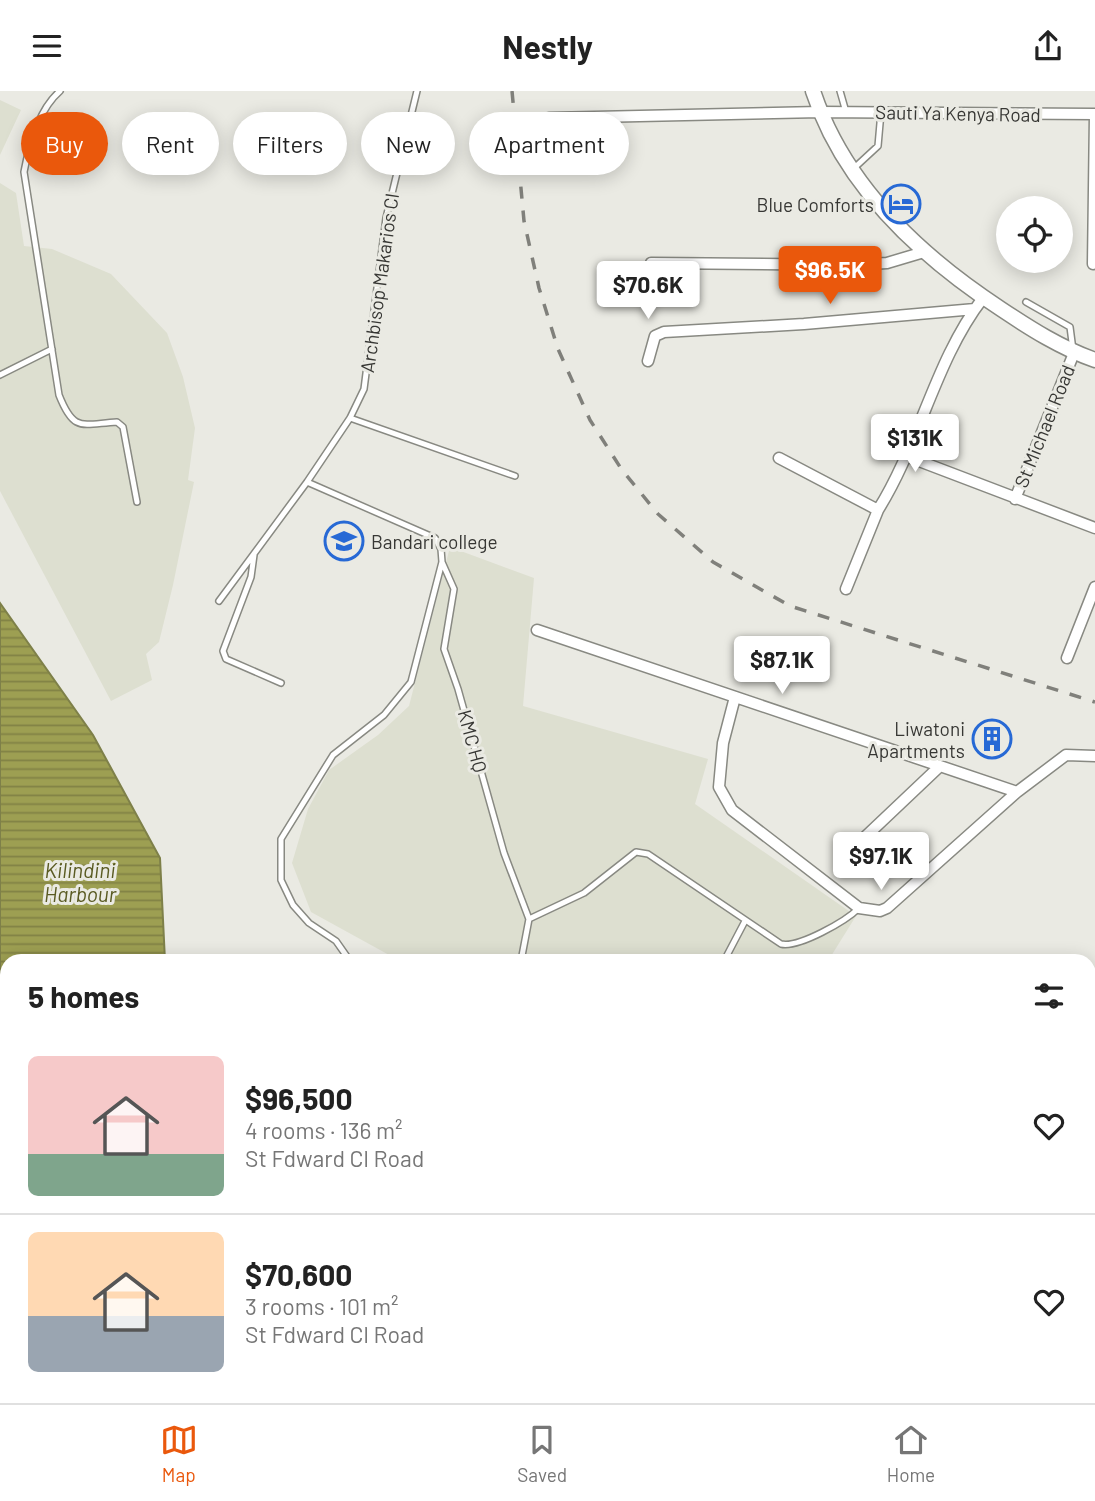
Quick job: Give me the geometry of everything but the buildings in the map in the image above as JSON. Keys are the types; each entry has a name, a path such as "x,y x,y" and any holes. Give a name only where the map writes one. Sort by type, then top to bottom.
{"street":[{"path":"813,91 820,112 852,170 897,227 979,303 1074,353 1095,360"},
{"name":"Sauti Ya Kenya Road","path":"629,116 820,112 1095,114"},
{"path":"1093,264 1095,114"},
{"path":"650,263 853,265 887,263 924,252"},
{"path":"648,361 655,336 664,332 804,324 979,303"},
{"path":"846,589 878,510 906,456 955,344 979,303"},
{"name":"St Michael Road","path":"1015,499 1074,353"},
{"path":"906,456 1095,528"},
{"path":"779,458 878,510"},
{"path":"1067,658 1095,587"},
{"path":"537,630 1017,792"},
{"path":"735,697 723,743 721,794 732,810 859,908 880,911 887,908 1017,792 1066,755 1095,755"},
{"path":"864,838 940,766"}],"lane":[{"path":"60,91 47,106 29,142 24,172 59,395 70,420 85,426 117,422 122,427 136,502"},
{"name":"Archbisop Makarios Cl","path":"219,601 307,482 350,418 364,389 386,218 417,91"},
{"path":"840,91 846,112"},
{"path":"852,170 877,146 881,112"},
{"path":"1026,302 1070,327 1074,353"},
{"path":"0,375 52,349"},
{"path":"350,418 515,477"},
{"name":"KMC HQ","path":"307,482 435,538 441,549 442,562 454,589 444,649 458,689 504,853 529,919"},
{"path":"255,552 251,577 223,652 226,659 281,683"},
{"path":"345,954 336,941 309,923 293,905 281,880 281,839 332,755 384,715 411,682 442,562"},
{"path":"522,954 529,919 584,893 636,852 648,854 745,921 788,945 850,917 859,908"},
{"path":"728,954 745,921"}],"shaded area":[{"path":"0,100 21,110 0,155"},
{"path":"0,183 16,193 24,246 52,249 111,274 167,333 183,377 195,428 188,480 194,482 173,585 159,642 146,654 152,680 111,701 0,491"},
{"path":"450,547 534,578 523,706 708,759 695,804 856,916 832,954 387,954 311,912 292,863 308,809 329,770 378,735 409,706"}],"water":[{"name":"Kilindini Harbour","path":"0,603 93,735 160,858 165,954 0,954"}],"railway":[{"path":"512,91 524,221 539,288 558,349 590,420 622,470 658,514 713,562 790,606 1095,702"}],"place":[{"name":"Blue Comforts","path":"901,204"},
{"name":"Bandari college","path":"344,541"},
{"name":"Liwatoni Apartments","path":"992,739"}]}
